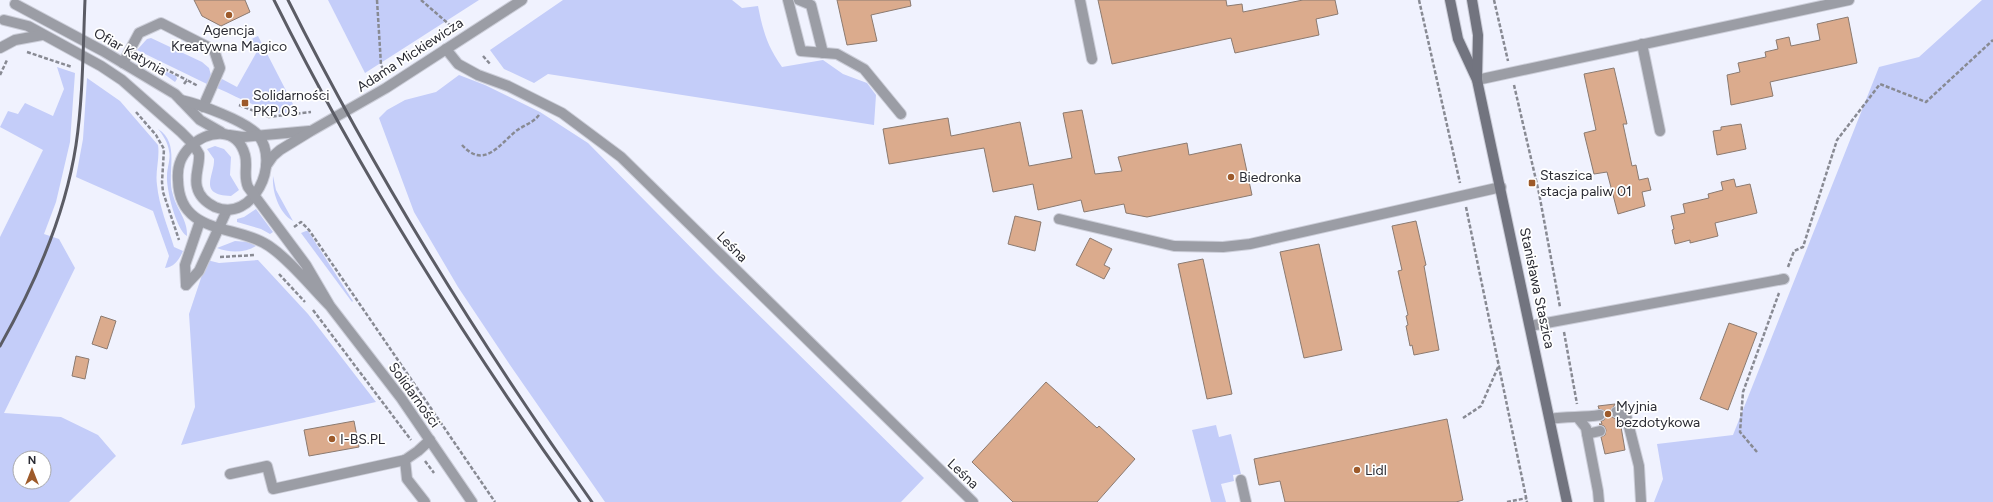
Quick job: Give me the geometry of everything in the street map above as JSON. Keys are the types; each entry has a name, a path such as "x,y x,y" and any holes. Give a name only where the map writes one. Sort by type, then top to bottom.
{"main road":[{"name":"Stanisława Staszica","path":"1450,0 1458,39 1477,80 1567,502"},
{"name":"Stanisława Staszica","path":"1472,0 1478,36 1477,80"}],"street":[{"name":"Adama Mickiewicza","path":"266,166 273,156 280,150 386,88 522,0"},
{"path":"788,0 800,51 837,54 864,69 901,114"},
{"path":"799,0 812,5 823,53"},
{"path":"1080,0 1092,59"},
{"path":"1477,80 1849,0"},
{"path":"2,22 9,16 15,2"},
{"name":"Ofiar Katynia","path":"15,2 123,63 181,100 189,111 200,120 238,142 243,149 246,164 245,181 254,196"},
{"name":"Ofiar Katynia","path":"2,22 28,26 101,66 122,80 193,144"},
{"path":"123,63 138,34 161,23 214,50 220,68 203,107"},
{"path":"0,48 15,40 42,35"},
{"path":"1642,44 1660,131"},
{"name":"Leśna","path":"446,49 458,64 478,75 508,86 562,112 621,157 973,502"},
{"path":"181,100 203,107 242,123 258,135 265,148 266,166 260,187 254,196 240,207 227,210 210,205 202,197 197,188 196,179 199,154 193,144 181,158 178,174 178,186 185,206 191,214 200,221 186,265 186,285 199,271 227,210"},
{"name":"Adama Mickiewicza","path":"193,144 206,135 258,135 311,131"},
{"path":"1059,219 1174,246 1223,247 1250,244 1463,197 1501,187"},
{"name":"Solidarności","path":"254,196 306,265 330,306 401,398 472,502"},
{"name":"Solidarności","path":"200,221 246,236 268,246 330,306"},
{"path":"1530,326 1784,279"},
{"path":"1616,412 1626,415 1625,427 1639,466 1642,502"},
{"path":"1550,419 1568,416 1578,418 1600,415"},
{"path":"1578,418 1586,428 1598,491 1598,502"},
{"path":"1587,434 1600,431"},
{"path":"230,474 267,466 272,489 405,460 430,440"},
{"path":"405,460 407,479 425,502"},
{"path":"1241,480 1246,502"}],"path":[{"path":"377,0 381,65 384,70"},
{"path":"421,0 451,26"},
{"path":"1419,0 1463,197 1527,500 1507,502"},
{"path":"1494,0 1510,72 1525,126 1539,193 1578,418"},
{"path":"1757,452 1740,432 1743,392 1794,251 1803,247 1837,140 1880,84 1926,102 1993,40"},
{"path":"0,75 7,60"},
{"path":"462,145 470,153 481,156 497,150 517,131 534,121 546,105"},
{"path":"302,222 309,230 495,502"},
{"path":"1462,418 1481,406 1499,365"}],"shaded area":[{"path":"328,0 479,0 365,73"},
{"path":"563,0 732,0 742,8 758,6 766,38 782,67 823,60 843,74 867,83 876,95 874,125 548,74 534,83 504,69 490,50"},
{"path":"1982,0 1993,0 1993,502 1654,502 1663,479 1657,444 1733,435 1879,67 1919,57"},
{"path":"258,36 297,112 287,113 267,110 217,88 222,79 237,87 259,48 247,41"},
{"path":"151,38 202,62 209,68 211,75 207,84 137,50 147,39"},
{"path":"153,66 176,76 177,79 175,82"},
{"path":"57,67 75,73 70,142 56,202 44,234 59,239 75,268 4,413 61,417 98,435 116,456 69,502 0,502 0,237 43,150 0,127 8,111 18,114 25,103 53,116 64,89"},
{"path":"459,75 485,85 540,112 588,143 716,273 924,478 901,502 605,502 458,287 414,212 379,118 387,110 405,100 436,92"},
{"path":"87,78 120,101 158,145 158,193 174,247 183,251 174,265 165,268 169,256 153,211 76,177 83,139"},
{"path":"158,129 165,135 169,142 172,159 171,186 173,195 186,225 187,236 179,226 172,208 167,182 170,157 168,145"},
{"path":"215,146 224,149 231,157 230,175 239,190 231,196 221,195 214,192 211,188 210,183 214,159 207,149"},
{"path":"273,176 276,190 293,221 284,213 277,202"},
{"path":"256,209 273,232 270,234 261,229 237,222 237,219 244,217"},
{"path":"308,231 353,301 352,302 301,233"},
{"path":"235,241 248,242 256,246 237,252 217,248"},
{"path":"207,260 219,263 258,260 308,314 376,402 181,445 195,407 189,314"},
{"path":"1216,425 1219,437 1231,434 1241,474 1233,475 1234,481 1221,484 1226,502 1211,502 1192,430"}],"building":[{"path":"194,0 245,0 250,12 221,26 202,16"},
{"path":"837,0 910,0 911,6 871,15 877,41 847,45"},
{"path":"1098,0 1226,0 1227,6 1242,4 1243,12 1303,0 1335,0 1338,14 1316,19 1319,35 1235,53 1231,38 1112,64"},
{"path":"1848,17 1857,63 1770,82 1773,96 1731,105 1727,75 1740,72 1738,63 1766,57 1765,52 1778,49 1776,40 1789,37 1791,46 1820,40 1817,24"},
{"path":"1614,68 1627,124 1623,124 1632,166 1636,165 1639,180 1648,178 1651,190 1642,192 1645,206 1618,214 1607,172 1594,174 1584,133 1596,130 1584,74"},
{"path":"1082,110 1095,174 1122,171 1118,157 1187,143 1189,155 1241,144 1252,195 1147,217 1126,213 1124,204 1084,212 1081,200 1038,210 1033,184 993,192 984,148 889,164 883,129 948,118 951,136 1020,122 1029,166 1072,158 1063,113"},
{"path":"1741,124 1746,149 1717,155 1713,131 1721,130 1721,127"},
{"path":"1734,179 1736,187 1750,184 1757,213 1715,223 1718,236 1690,243 1690,240 1675,244 1671,216 1685,213 1683,204 1709,198 1708,194 1723,190 1721,182"},
{"path":"1015,216 1041,222 1035,251 1008,244"},
{"path":"1416,221 1426,265 1424,266 1439,350 1414,355 1412,345 1410,346 1406,326 1408,325 1406,316 1408,315 1398,271 1402,270 1392,226"},
{"path":"1090,238 1112,249 1104,265 1110,268 1104,279 1076,265"},
{"path":"1319,244 1342,350 1304,358 1280,252"},
{"path":"1203,259 1232,394 1207,399 1178,264"},
{"path":"101,316 116,321 107,349 92,344"},
{"path":"1729,323 1757,333 1728,410 1700,399"},
{"path":"76,356 89,359 85,379 72,376"},
{"path":"1046,382 1097,428 1099,426 1135,459 1097,502 1013,502 972,462"},
{"path":"1615,404 1610,413 1612,417 1620,421 1625,450 1605,454 1601,437 1605,435 1606,430 1604,426 1599,424 1602,424 1601,421 1604,420 1606,414 1605,411 1599,409 1598,406"},
{"name":"Lidl","path":"1447,419 1463,500 1456,502 1285,502 1280,481 1259,485 1254,459"},
{"name":"I-BS.PL","path":"354,421 359,447 309,456 304,430"}],"railway":[{"path":"0,346 37,274 56,224 71,172 80,109 85,0"},
{"path":"274,0 343,130 417,257 496,381 580,502"},
{"path":"288,0 357,130 431,257 509,381 592,502"}],"place":[{"name":"Agencja Kreatywna Magico","path":"229,15"},
{"name":"Solidarności PKP 03","path":"245,103"},
{"name":"Biedronka","path":"1231,177"},
{"name":"Staszica stacja paliw 01","path":"1532,183"},
{"name":"Myjnia bezdotykowa","path":"1608,414"},
{"name":"I-BS.PL","path":"332,439"},
{"name":"Lidl","path":"1357,470"}]}
